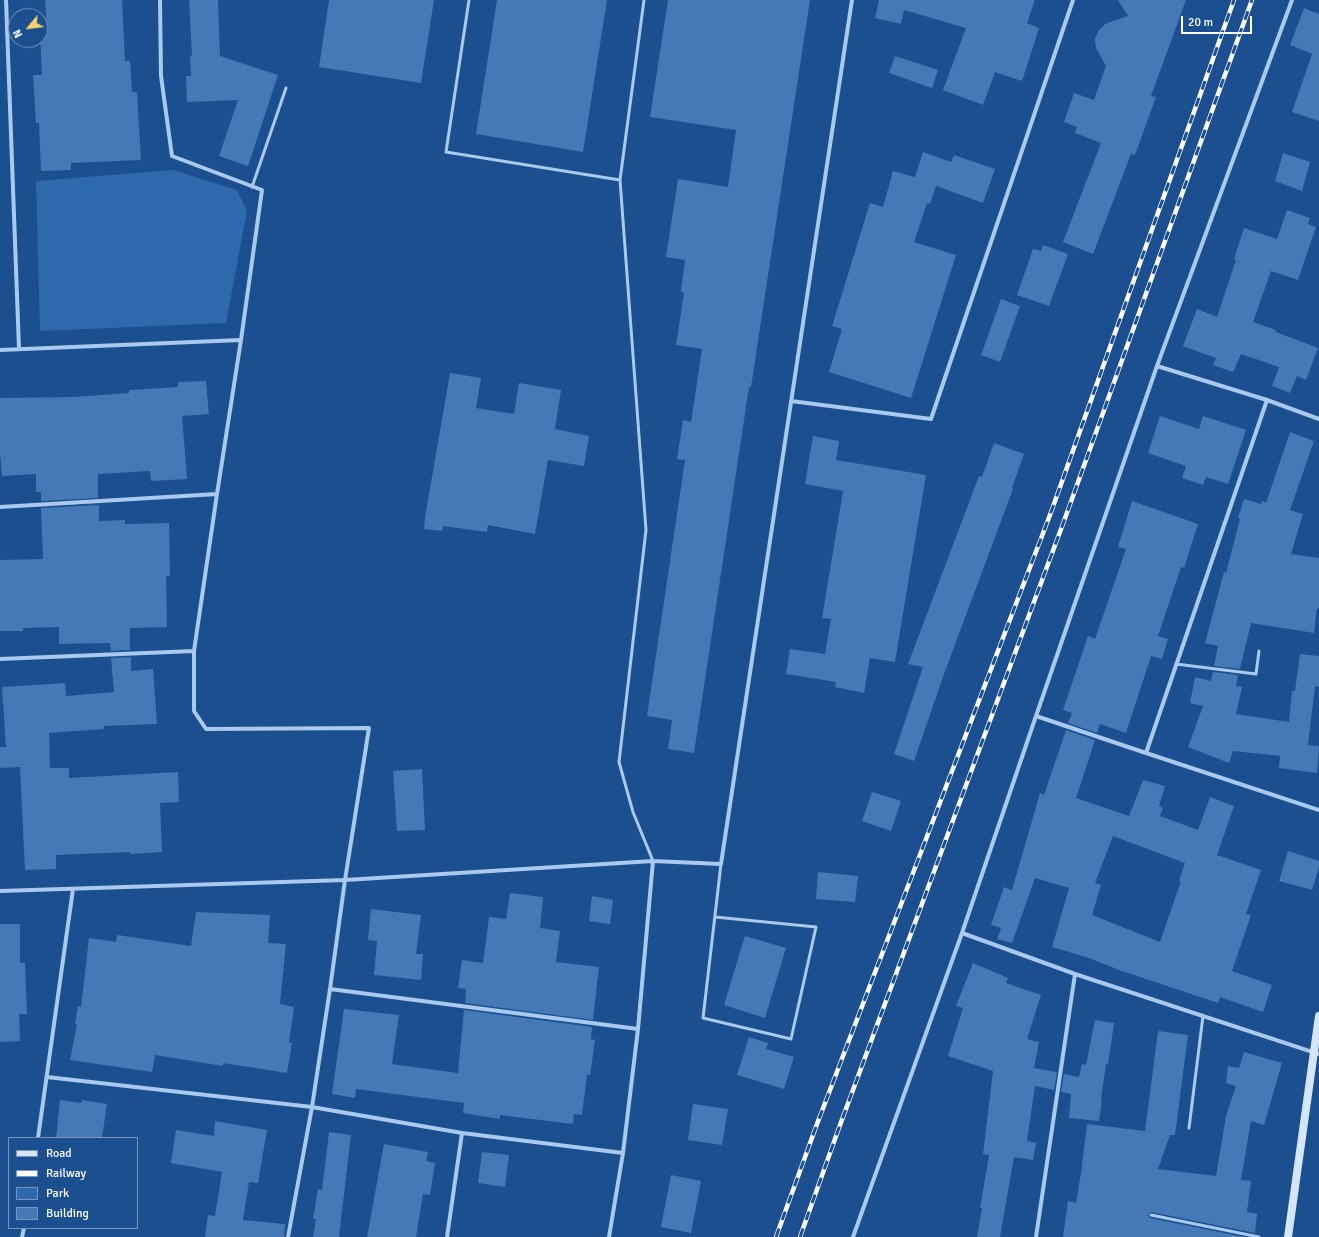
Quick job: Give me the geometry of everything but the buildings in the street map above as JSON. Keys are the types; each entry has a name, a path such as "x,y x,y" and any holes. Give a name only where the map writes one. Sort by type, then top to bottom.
{"street":[{"path":"6,0 19,349"},
{"path":"160,0 161,76 172,156 262,190 194,651 194,711 206,729 369,728 312,1107 288,1237"},
{"path":"0,891 345,880 653,861 721,864 852,0"},
{"path":"791,401 931,419 1074,0"},
{"path":"854,1237 962,933 1157,366 1292,0"},
{"path":"0,350 241,340"},
{"path":"1157,366 1267,400 1319,419"},
{"path":"1146,754 1267,400"},
{"path":"0,507 217,494"},
{"path":"0,659 194,651"},
{"path":"1036,716 1146,754 1319,810"},
{"path":"609,1237 623,1153 638,1029 653,861"},
{"path":"38,1137 73,889"},
{"path":"962,933 1074,974 1317,1053"},
{"path":"1036,1237 1074,974"},
{"path":"330,989 638,1029"},
{"path":"1288,1237 1317,1053 1319,1016"},
{"path":"47,1077 312,1107 462,1133 623,1153"},
{"path":"447,1237 462,1133"}],"lane":[{"path":"469,0 446,152 620,180"},
{"path":"644,0 620,180 646,530 619,762 633,812 653,861"},
{"path":"252,187 286,88"},
{"path":"1176,664 1256,674 1259,651"},
{"path":"715,917 816,928 791,1039 703,1018 721,864"},
{"path":"1189,1128 1203,1016"},
{"path":"1151,1215 1259,1237"}],"green space":[{"path":"173,170 237,190 247,211 226,323 40,331 36,181"}],"railway":[{"path":"776,1237 817,1124 1050,515 1234,0"},
{"path":"800,1237 840,1125 1064,521 1252,0"}]}
